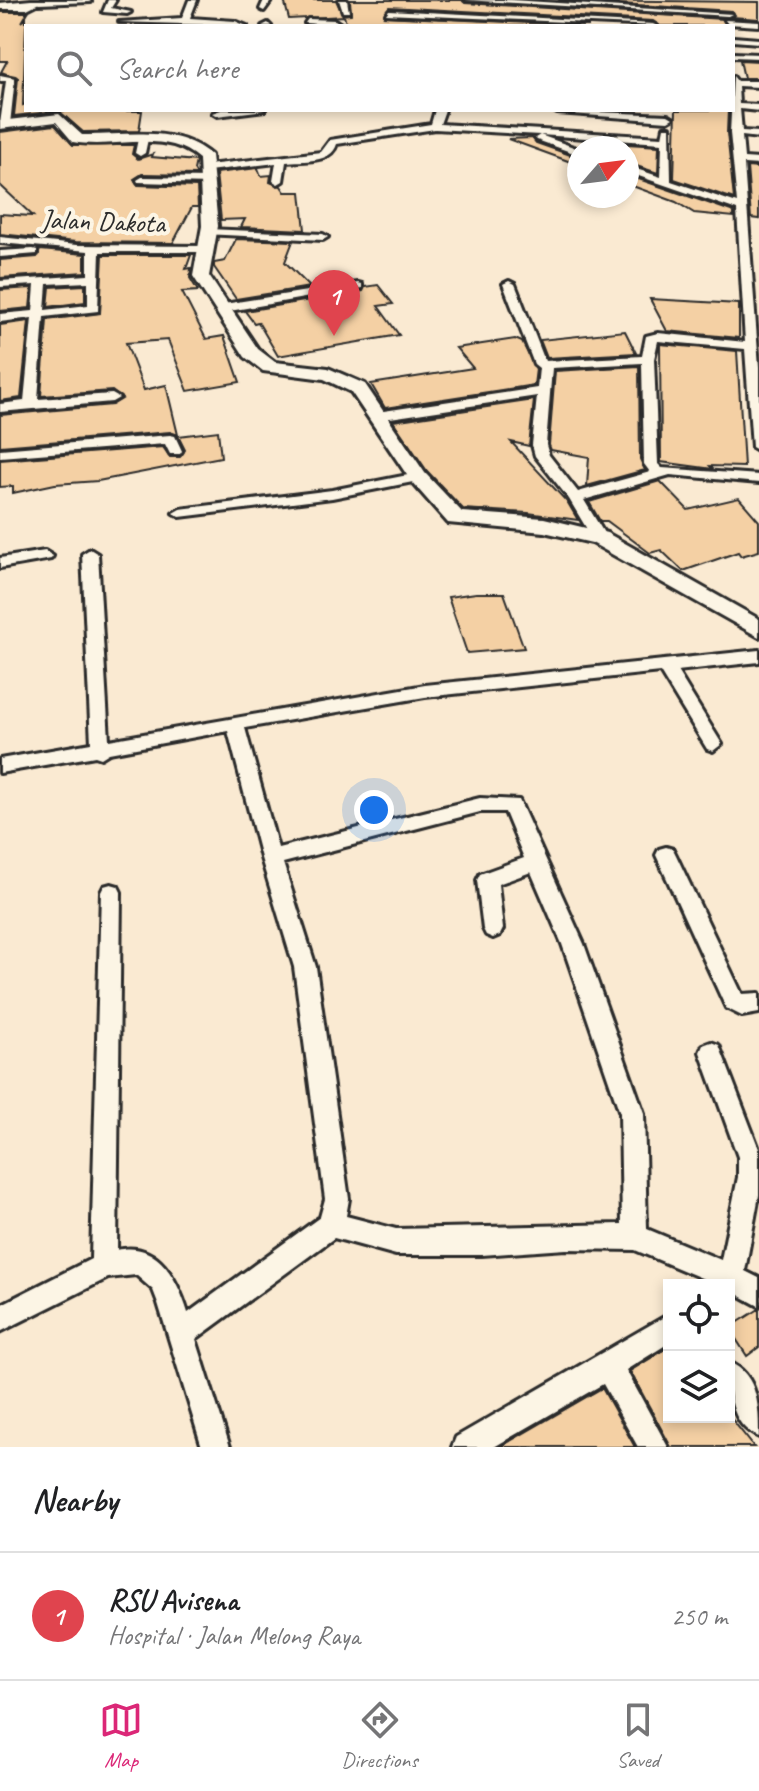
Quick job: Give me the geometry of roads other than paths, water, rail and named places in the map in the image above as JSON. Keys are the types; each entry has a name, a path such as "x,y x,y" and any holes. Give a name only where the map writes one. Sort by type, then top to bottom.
{"main road":[{"path":"0,6 40,1"},
{"path":"2,124 59,118 78,139 187,142 203,154 208,174 206,240 201,276 260,361 280,370 328,374 358,388 418,477 456,518 544,525 599,538 759,629"}],"street":[{"path":"112,0 106,10 127,12"},
{"path":"185,22 193,0"},
{"path":"264,9 268,0"},
{"path":"343,0 346,10"},
{"path":"386,0 390,14 476,16 566,24 569,3"},
{"path":"469,0 569,3 759,24"},
{"path":"726,0 728,21"},
{"path":"40,1 87,2"},
{"path":"132,4 122,24 240,24"},
{"path":"474,24 476,16"},
{"path":"137,18 164,18 163,24"},
{"path":"308,21 338,24"},
{"path":"735,39 759,41"},
{"path":"735,55 759,56"},
{"path":"0,78 11,78 2,124"},
{"path":"735,81 759,84"},
{"path":"735,98 737,161 745,179 744,213 753,254 752,341 759,447"},
{"path":"736,106 759,108"},
{"path":"217,113 231,112"},
{"path":"435,126 439,112"},
{"path":"612,112 668,114 666,184"},
{"path":"142,180 208,174 328,153 333,142 435,126 667,140"},
{"path":"518,130 567,148"},
{"path":"735,133 759,135"},
{"path":"278,181 281,161"},
{"path":"737,161 759,162"},
{"path":"639,174 759,218"},
{"name":"Jalan Dakota","path":"0,240 94,247 323,237"},
{"path":"0,254 34,252 51,245"},
{"path":"0,318 94,308 94,247"},
{"path":"0,284 93,278"},
{"path":"28,405 41,281"},
{"path":"509,284 540,364 648,359"},
{"path":"224,308 358,286"},
{"path":"659,474 651,464 649,341 658,337 752,341"},
{"path":"546,365 539,445 542,456 575,498 599,538"},
{"path":"377,416 543,391"},
{"path":"0,408 112,398"},
{"path":"0,453 170,439 175,451"},
{"path":"575,498 669,471 759,479"},
{"path":"180,513 332,494 418,477"},
{"path":"90,554 101,751"},
{"path":"0,563 45,556"},
{"path":"0,766 101,751 303,709 487,682 666,668 759,656"},
{"path":"666,668 713,744"},
{"path":"181,1334 331,1225 337,1199 305,967 235,725"},
{"path":"271,858 480,805 510,804 573,944 632,1113 635,1237"},
{"path":"666,855 734,1001 742,1006 759,1003"},
{"path":"493,929 487,880 536,862"},
{"path":"104,1266 111,892"},
{"path":"711,1052 750,1157 750,1177 726,1279"},
{"path":"331,1225 396,1242 635,1237 722,1279"},
{"path":"0,1319 104,1266 123,1261 141,1262 162,1281 171,1301 216,1447"},
{"path":"735,1284 759,1293"},
{"path":"466,1447 663,1331"},
{"path":"608,1366 654,1447"},
{"path":"735,1385 759,1423"}],"place":[{"name":"RSU Avisena","path":"334,336"}]}
